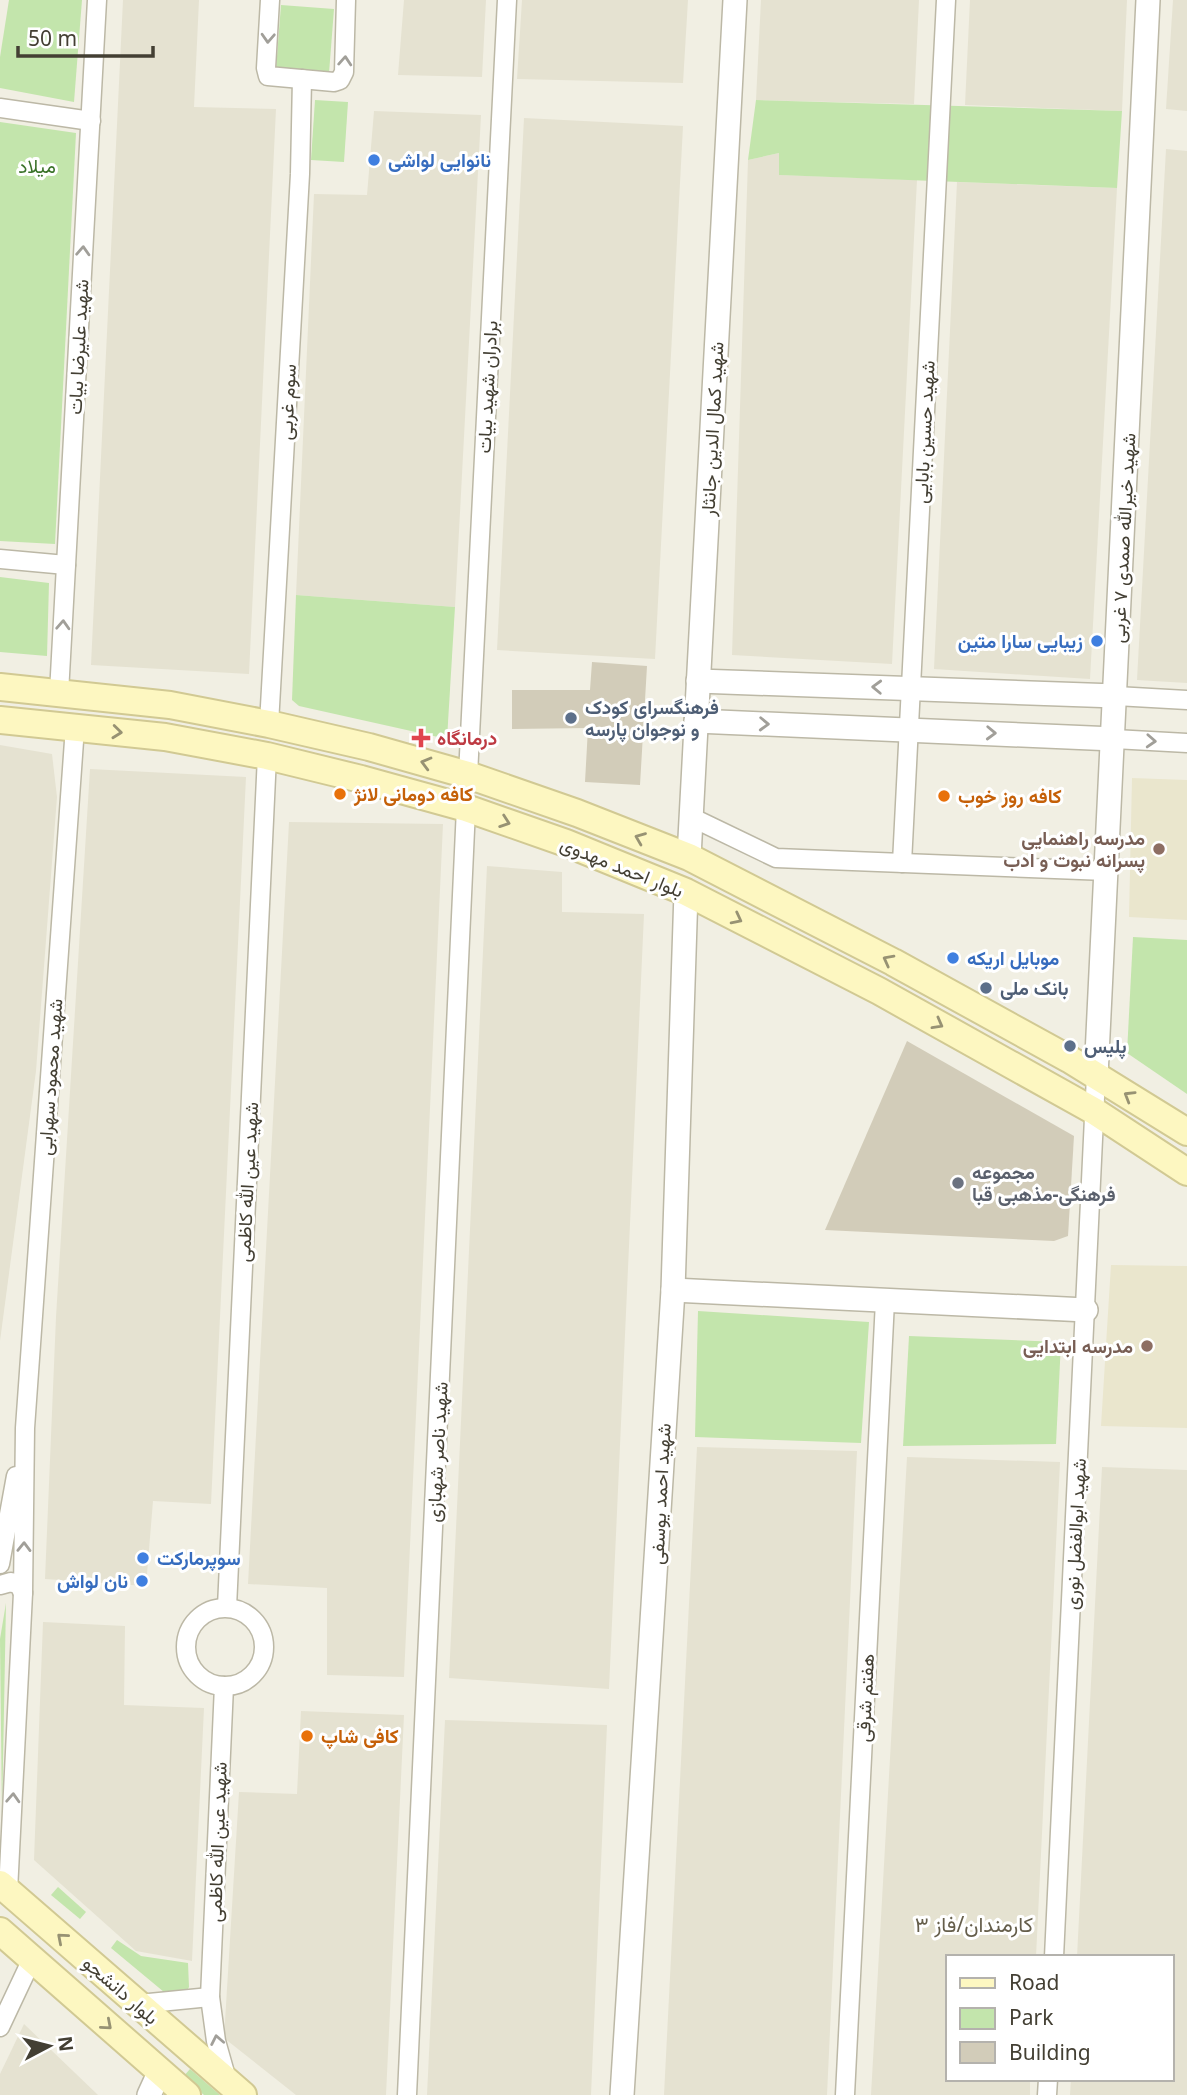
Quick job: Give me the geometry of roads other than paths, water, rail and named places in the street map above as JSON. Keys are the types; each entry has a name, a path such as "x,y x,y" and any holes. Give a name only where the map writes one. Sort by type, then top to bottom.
{"main road":[{"name":"بلوار احمد مهدوی","path":"0,687 170,705 269,724 369,747 468,775 577,813 689,858 894,962 1096,1076 1187,1132"},
{"name":"بلوار احمد مهدوی","path":"0,720 165,737 267,756 466,808 566,843 686,892 878,991 1094,1111 1187,1171"},
{"path":"267,756 269,724"},
{"path":"686,892 689,858"},
{"name":"بلوار دانشجو","path":"4,1887 235,2088"},
{"name":"بلوار دانشجو","path":"0,1931 32,1959 154,2083 187,2095"},
{"path":"154,2083 178,2040"}],"street":[{"name":"شهید علیرضا بیات","path":"59,693 97,0"},
{"path":"270,0 266,68 268,76 334,82 340,80 344,72 346,0"},
{"name":"برادران شهید بیات","path":"468,775 507,0"},
{"name":"شهید کمال الدین جانثار","path":"689,858 735,0"},
{"name":"شهید حسین بابایی","path":"902,863 946,0"},
{"name":"شهید خیرالله صمدی ۷ غربی","path":"1096,1076 1148,0"},
{"name":"سوم غربی","path":"269,724 300,174 302,79"},
{"path":"0,108 91,121"},
{"path":"0,559 66,565"},
{"path":"698,681 1187,700"},
{"path":"696,722 1187,743"},
{"name":"شهید محمود سهرابی","path":"4,1887 23,1593 25,1428 75,727"},
{"name":"شهید عین الله کاظمی","path":"228,1607 267,756"},
{"name":"شهید ناصر شهبازی","path":"407,2095 466,808"},
{"path":"691,817 776,858 1106,871"},
{"name":"شهید احمد یوسفی","path":"622,2095 673,1290 686,892"},
{"name":"شهید ابوالفضل نوری","path":"1054,1955 1096,1076"},
{"path":"673,1290 1086,1310"},
{"name":"هفتم شرقی","path":"845,2095 885,1301"},
{"name":"شهید محمود سهرابی","path":"0,1564 25,1428"},
{"path":"0,1585 10,1581 19,1585 23,1593"},
{"path":"228,1607 238,1609 255,1620 264,1638 265,1648 259,1668 252,1676 244,1682 224,1686 204,1680 196,1673 187,1655 186,1645 192,1625 199,1617 217,1608 228,1607"},
{"name":"شهید عین الله کاظمی","path":"224,1686 210,1997 216,2041 235,2088"},
{"path":"0,2027 32,1959"},
{"path":"139,2004 210,1997"}],"place":[{"name":"نانوایی لواشی","path":"374,160"},
{"name":"زیبایی سارا متین","path":"1097,641"},
{"name":"فرهنگسرای کودک و نوجوان پارسه","path":"571,718"},
{"name":"درمانگاه","path":"421,738"},
{"name":"کافه دومانی لانژ","path":"340,794"},
{"name":"کافه روز خوب","path":"944,796"},
{"name":"مدرسه راهنمایی پسرانه نبوت و ادب","path":"1159,849"},
{"name":"موبایل اریکه","path":"953,958"},
{"name":"بانک ملی","path":"986,988"},
{"name":"پلیس","path":"1070,1046"},
{"name":"مجموعه فرهنگی-مذهبی قبا","path":"958,1183"},
{"name":"مدرسه ابتدایی","path":"1147,1346"},
{"name":"سوپرمارکت","path":"143,1558"},
{"name":"نان لواش","path":"142,1581"},
{"name":"کافی شاپ","path":"307,1736"}],"district":[{"name":"کارمندان/فاز ۳","path":"974,1924"}],"park label":[{"name":"میلاد","path":"37,166"}]}
